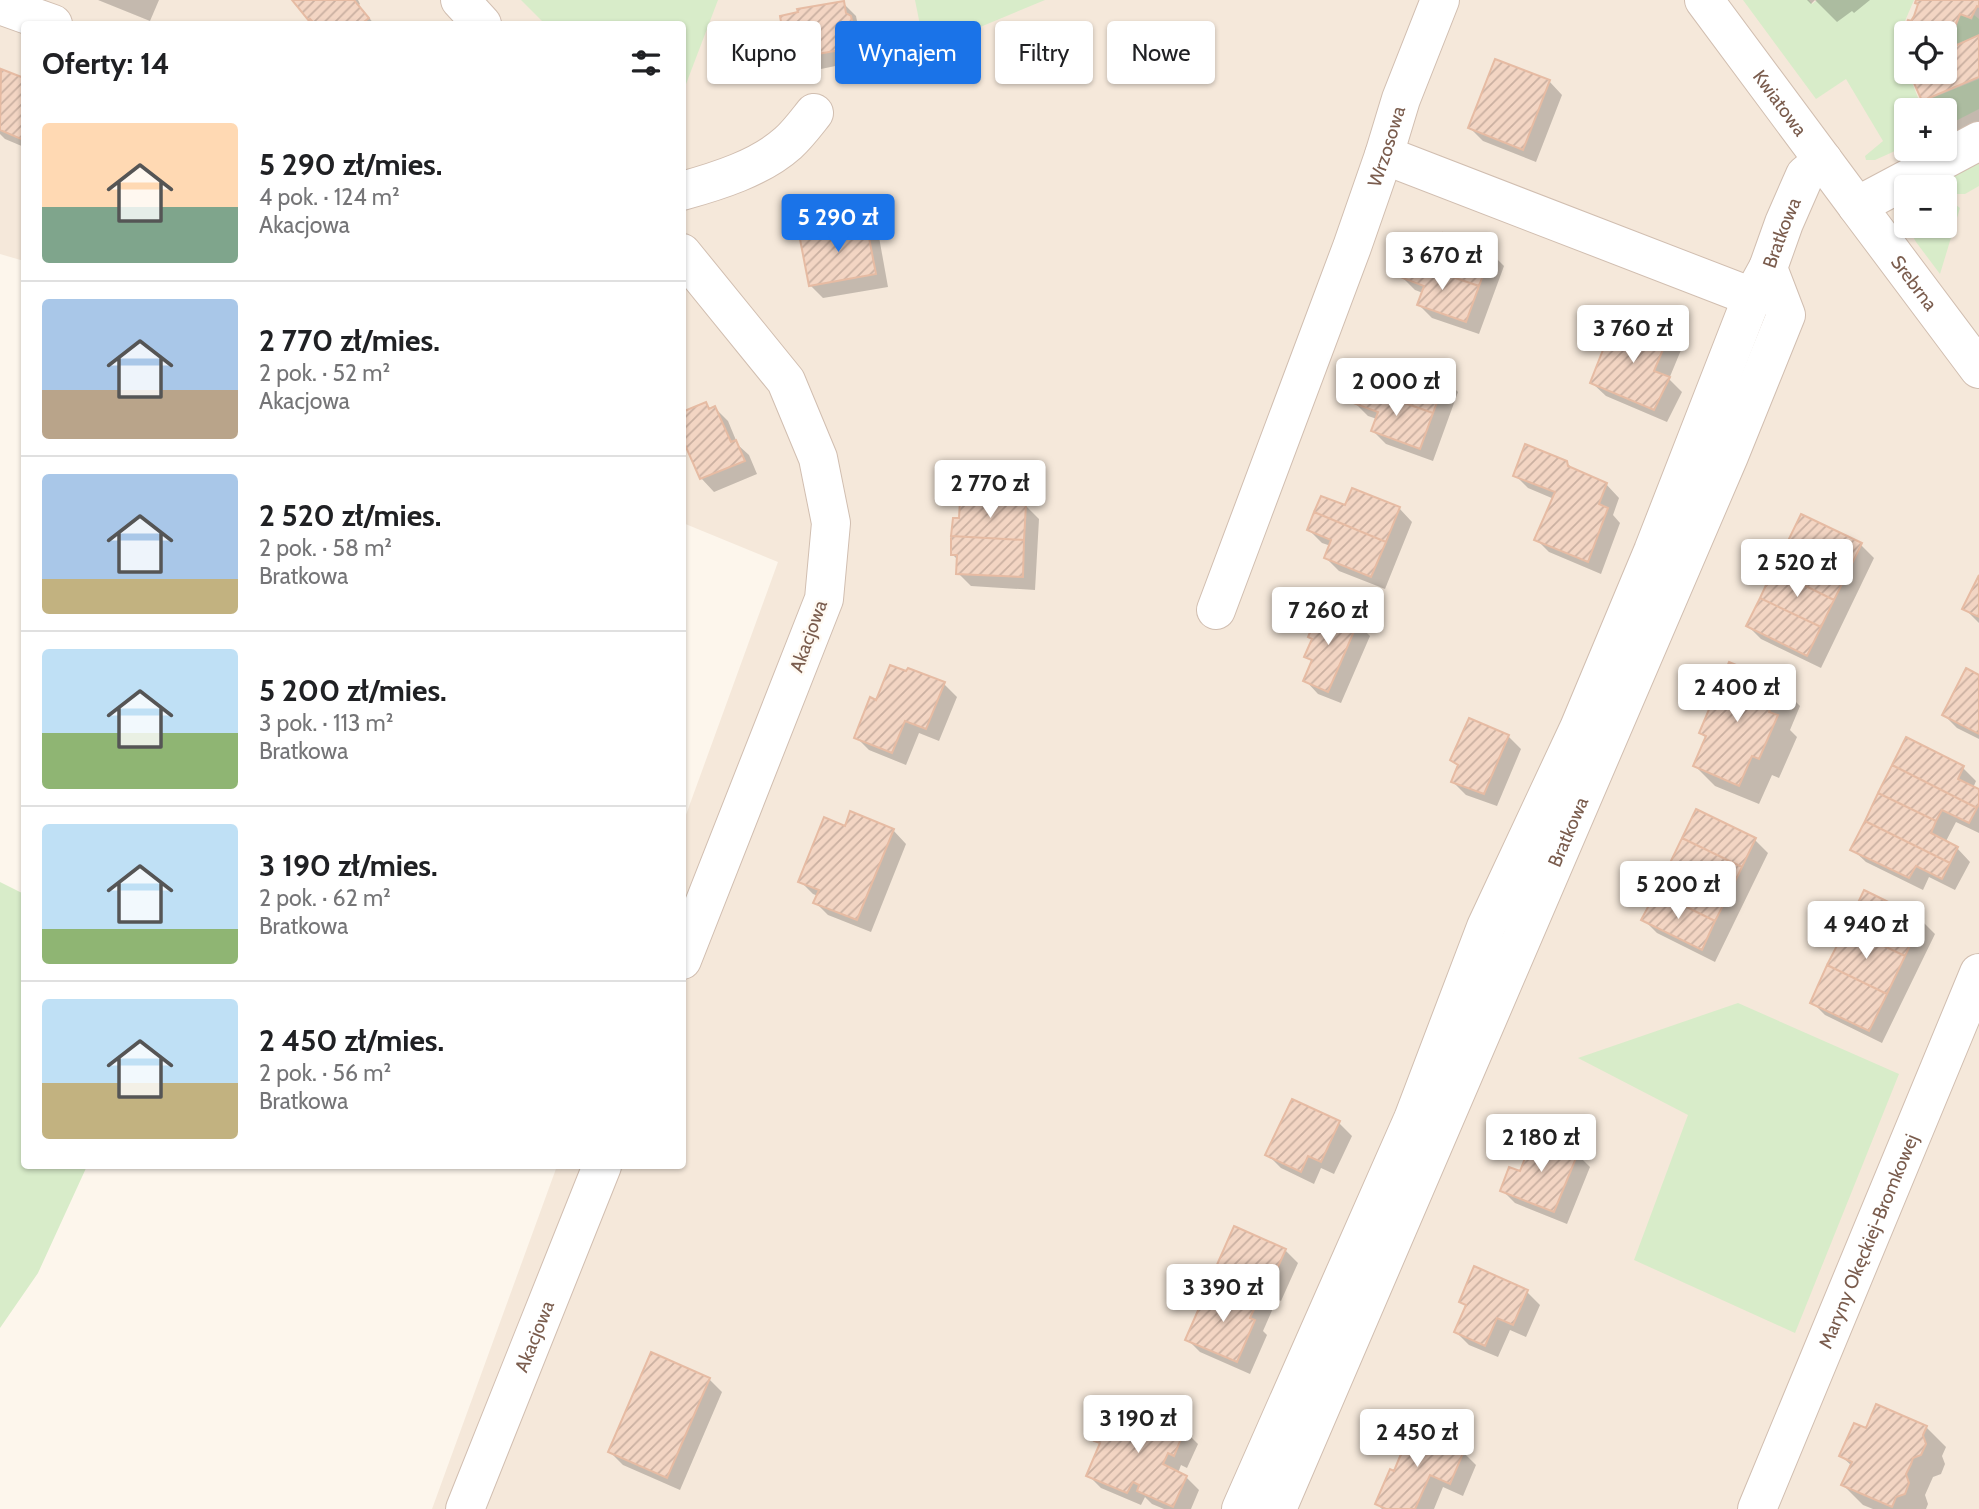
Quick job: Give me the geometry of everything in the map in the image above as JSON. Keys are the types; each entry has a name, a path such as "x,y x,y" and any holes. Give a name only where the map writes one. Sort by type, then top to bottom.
{"street":[{"path":"460,0 479,21"},
{"name":"Wrzosowa","path":"1216,610 1353,247 1401,99 1440,0"},
{"name":"Kwiatowa","path":"1704,0 1857,206"},
{"path":"0,5 45,21"},
{"path":"686,190 710,183 761,161 789,143 814,113"},
{"path":"1857,206 1979,141"},
{"path":"1241,1509 1413,1119 1486,927 1578,728 1653,551 1760,282 1384,155"},
{"name":"Bratkowa","path":"1277,1509 1729,456 1786,315 1760,282 1805,175 1823,160"},
{"name":"Srebrna","path":"1857,206 1979,369"},
{"name":"Akacjowa","path":"686,258 786,381 818,458 831,523 824,599 686,950"},
{"name":"Maryny Okęckiej-Bromkowej","path":"1757,1509 1979,973"},
{"name":"Akacjowa","path":"464,1509 600,1169"}],"shaded area":[{"path":"0,0 1979,0 1979,1509 432,1509 556,1169 686,1169 686,815 778,562 686,524 686,21 21,21 21,260 0,254"}],"green space":[{"path":"521,0 718,0 710,21 707,21 707,29 686,84 686,21 542,21"},
{"path":"915,0 1045,0 981,27 981,21 919,21"},
{"path":"1743,0 1809,0 1812,4 1817,0 1914,0 1905,21 1894,21 1894,84 1913,84 1918,98 1894,98 1894,151 1875,160 1866,160 1865,156 1883,141 1846,79 1816,99"},
{"path":"1961,15 1972,20 1974,15 1979,19 1979,35 1957,44 1957,25"},
{"path":"1979,79 1979,109 1957,120 1957,98 1932,98"},
{"path":"1979,161 1979,186 1965,194 1957,194 1957,175 1951,175"},
{"path":"1914,238 1951,238 1940,274"},
{"path":"0,882 21,892 21,1169 86,1169 38,1273 0,1328"},
{"path":"1738,1003 1899,1074 1795,1333 1634,1260 1688,1115 1578,1058"}],"building":[{"path":"292,0 354,0 369,18 365,21 309,21"},
{"path":"1916,0 1979,0 1979,7 1977,6 1971,18 1960,14 1957,21 1911,21 1918,4 1915,3"},
{"path":"844,1 846,13 851,16 852,21 835,21 835,51 821,53 821,21 781,21 780,16 798,12 797,9"},
{"path":"1979,35 1979,77 1929,98 1921,98 1914,84 1957,84 1957,45"},
{"path":"1495,59 1550,80 1523,150 1468,128"},
{"path":"1,69 21,77 21,139 0,130"},
{"path":"866,222 876,274 809,286 799,234"},
{"path":"1443,233 1492,251 1479,286 1405,261 1412,243 1420,246 1424,235 1440,241"},
{"path":"1405,261 1479,286 1466,322 1417,305 1424,286 1400,277"},
{"path":"1630,319 1669,335 1654,371 1670,377 1654,410 1590,383 1610,332 1623,337"},
{"path":"1397,360 1446,378 1433,413 1359,387 1366,370 1390,379"},
{"path":"1359,387 1433,413 1420,449 1371,431 1378,412 1353,403"},
{"path":"706,402 709,409 715,406 731,442 736,440 745,461 700,479 686,447 686,410"},
{"path":"1525,444 1567,461 1568,466 1607,483 1599,504 1608,508 1588,562 1534,540 1555,492 1513,476"},
{"path":"1352,488 1400,507 1386,542 1314,512 1321,496 1345,505"},
{"path":"960,500 1026,504 1024,540 951,536 953,518 959,518"},
{"path":"1314,512 1386,542 1371,577 1324,558 1331,540 1307,530"},
{"path":"1801,514 1862,543 1848,572 1787,543"},
{"path":"951,536 1024,540 1023,577 956,574 957,555 951,555"},
{"path":"1787,543 1848,572 1834,600 1773,570"},
{"path":"1773,570 1834,600 1821,627 1760,598"},
{"path":"1979,575 1979,617 1962,609"},
{"path":"1760,598 1821,627 1807,656 1746,626"},
{"path":"1321,606 1358,622 1328,692 1303,681 1312,660 1304,657 1312,639 1308,637"},
{"path":"1729,662 1781,684 1769,712 1778,715 1759,759 1752,756 1739,786 1693,766 1706,736 1699,733"},
{"path":"890,665 906,671 908,668 945,682 926,729 905,721 892,753 854,738 870,697 876,700"},
{"path":"1966,668 1979,675 1979,734 1942,715"},
{"path":"1469,718 1509,735 1484,794 1451,782 1458,765 1450,760"},
{"path":"1906,737 1964,766 1958,779 1979,789 1977,808 1892,765"},
{"path":"1892,765 1977,808 1969,823 1942,810 1936,821 1878,793"},
{"path":"1878,793 1936,821 1931,833 1958,847 1950,863 1865,821"},
{"path":"1696,809 1756,838 1742,867 1682,838"},
{"path":"850,811 894,829 857,920 813,903 819,890 798,882 824,817 845,826"},
{"path":"1865,821 1950,863 1942,879 1916,866 1909,878 1850,850"},
{"path":"1682,838 1742,867 1729,894 1669,865"},
{"path":"1669,865 1729,894 1715,921 1656,892"},
{"path":"1864,890 1923,919 1905,956 1846,928"},
{"path":"1656,892 1715,921 1702,950 1641,920"},
{"path":"1846,928 1905,956 1887,994 1827,965"},
{"path":"1827,965 1887,994 1869,1031 1810,1003"},
{"path":"1292,1099 1340,1121 1321,1162 1308,1156 1301,1172 1265,1155"},
{"path":"1534,1135 1578,1153 1554,1212 1500,1191 1509,1167 1520,1171"},
{"path":"1234,1226 1286,1249 1268,1289 1263,1288 1257,1303 1215,1285 1222,1269 1216,1267"},
{"path":"1474,1266 1528,1290 1513,1325 1497,1318 1485,1346 1454,1332 1466,1305 1459,1302"},
{"path":"1215,1285 1257,1303 1250,1318 1255,1320 1237,1362 1185,1340 1203,1299 1208,1301"},
{"path":"651,1352 710,1378 667,1478 608,1452"},
{"path":"1876,1404 1927,1426 1923,1435 1926,1444 1921,1455 1913,1458 1906,1474 1909,1483 1905,1494 1896,1497 1892,1507 1841,1485 1852,1462 1839,1456 1854,1423 1866,1428"},
{"path":"1110,1405 1144,1420 1148,1412 1185,1429 1174,1456 1168,1453 1163,1464 1187,1476 1173,1507 1137,1491 1139,1485 1133,1482 1127,1493 1086,1476 1100,1443 1094,1441"},
{"path":"1403,1424 1464,1451 1450,1484 1430,1475 1415,1509 1386,1509 1375,1504 1390,1469 1394,1471 1403,1449 1394,1445"}]}
